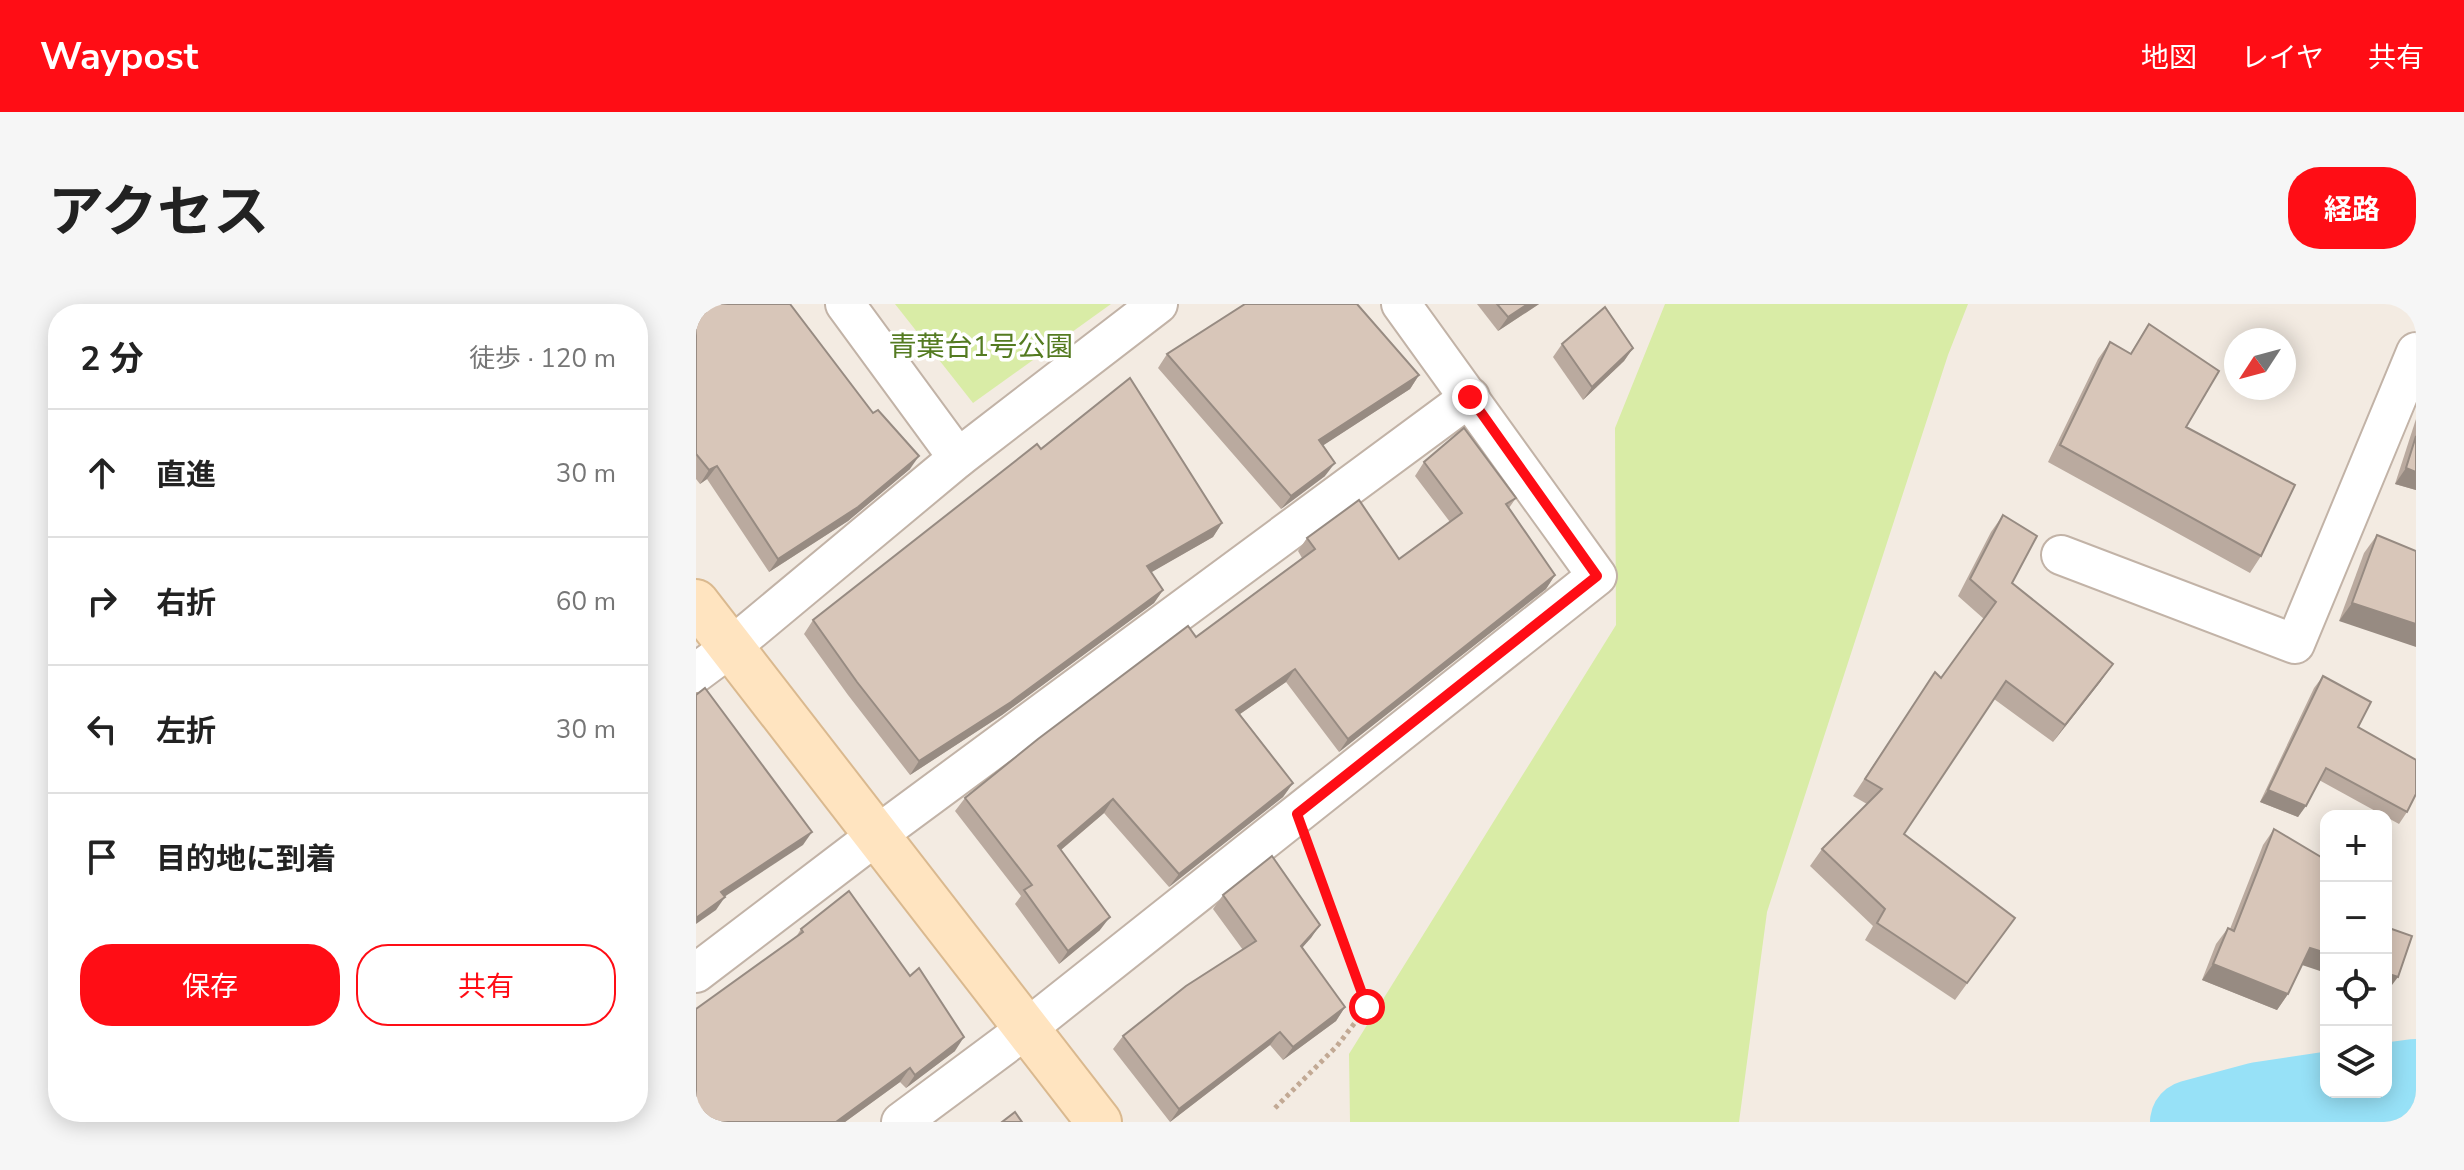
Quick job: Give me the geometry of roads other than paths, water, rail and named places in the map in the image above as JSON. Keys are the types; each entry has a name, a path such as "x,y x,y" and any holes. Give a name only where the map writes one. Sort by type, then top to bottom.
{"street":[{"path":"845,304 958,458"},
{"path":"696,673 958,458 1158,304"},
{"path":"901,1122 1026,1029 1597,576 1401,304"},
{"path":"2061,555 2295,644 2416,352"},
{"path":"696,973 877,835 1470,397"},
{"path":"696,602 1099,1122"}],"waterway":[{"path":"2392,1084 2416,1081"},
{"path":"2192,1122 2259,1104 2320,1095"}],"park label":[{"name":"青葉台1号公園","path":"981,346"}]}
